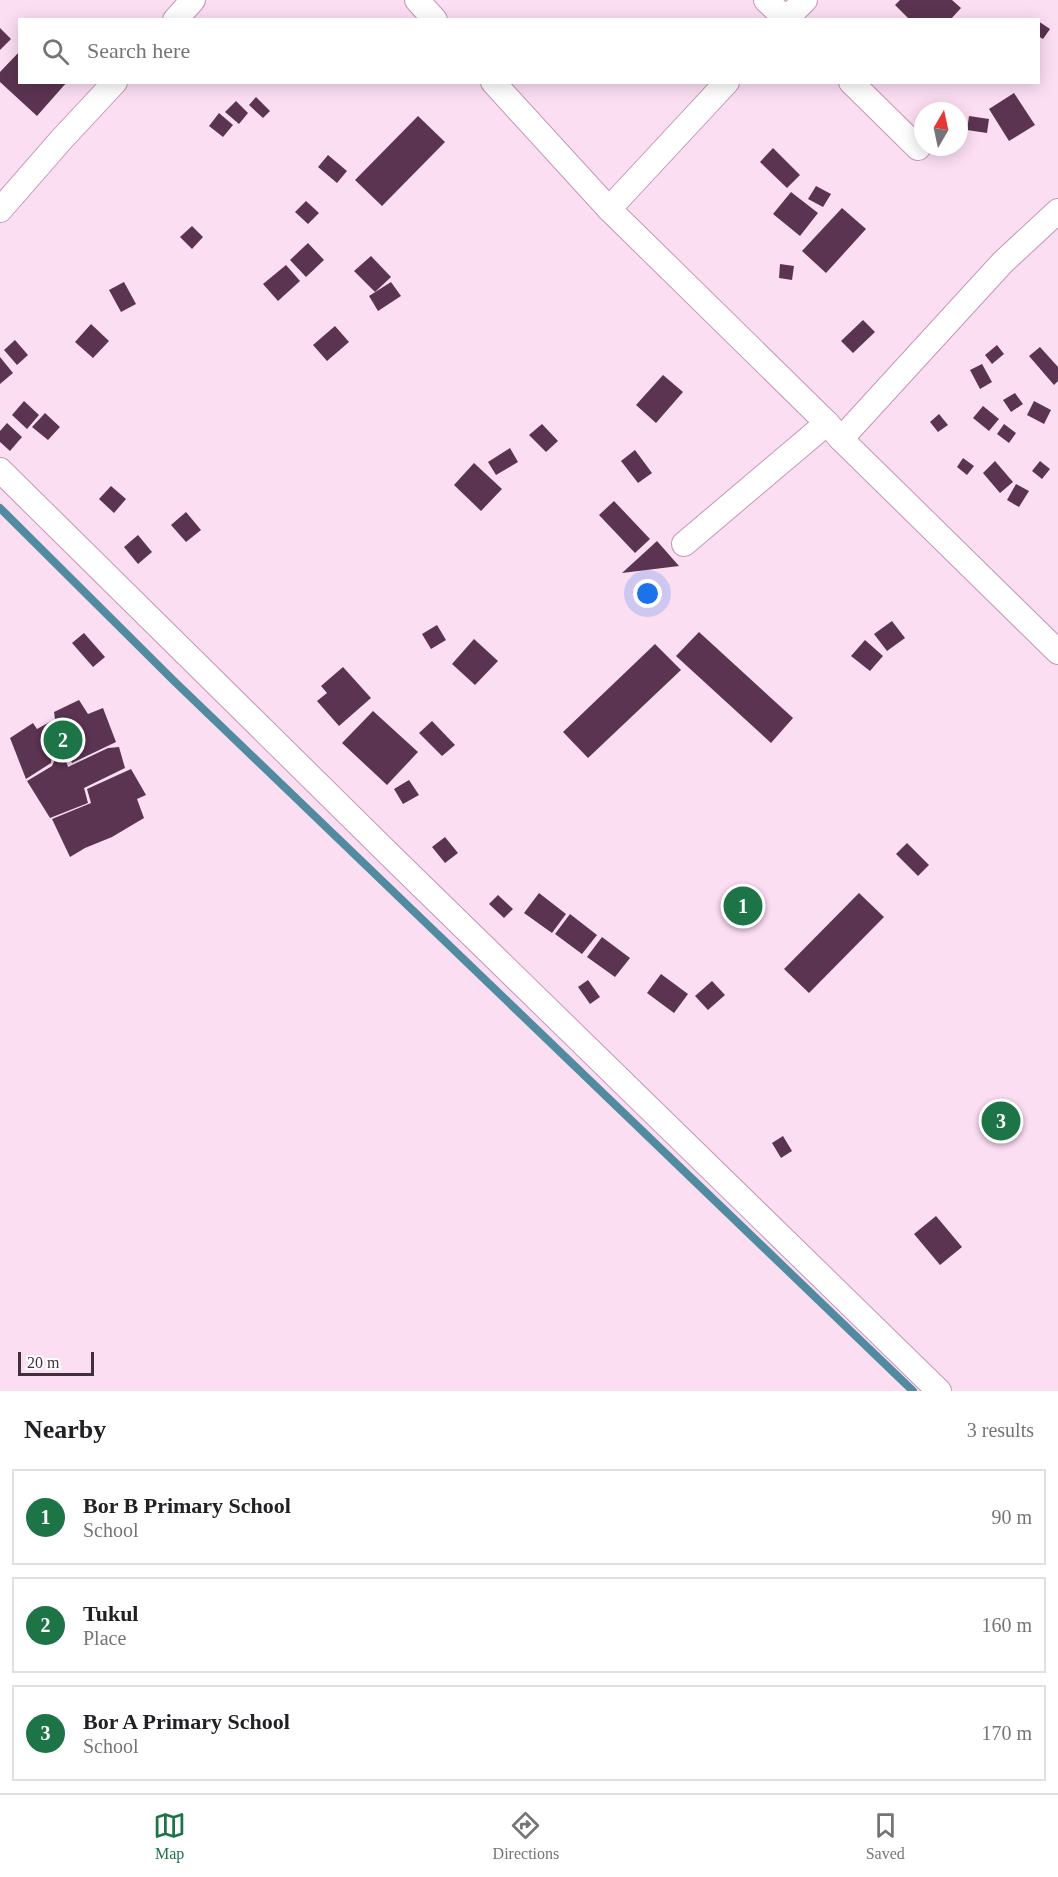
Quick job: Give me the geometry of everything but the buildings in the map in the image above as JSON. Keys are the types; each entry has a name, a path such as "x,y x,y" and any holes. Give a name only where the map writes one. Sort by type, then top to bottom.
{"street":[{"path":"177,18 193,0"},
{"path":"417,0 433,18"},
{"path":"766,0 785,18"},
{"path":"787,18 805,0"},
{"path":"0,210 113,84"},
{"path":"495,84 609,209 1058,652"},
{"path":"609,209 725,84"},
{"path":"853,84 914,144"},
{"path":"684,544 834,431 1003,262 1058,211"},
{"path":"0,470 420,885 939,1391"}],"waterway":[{"path":"0,508 173,680 913,1391"}],"place":[{"name":"Tukul","path":"63,740"},
{"name":"Bor B Primary School","path":"743,906"},
{"name":"Bor A Primary School","path":"1001,1121"}]}
